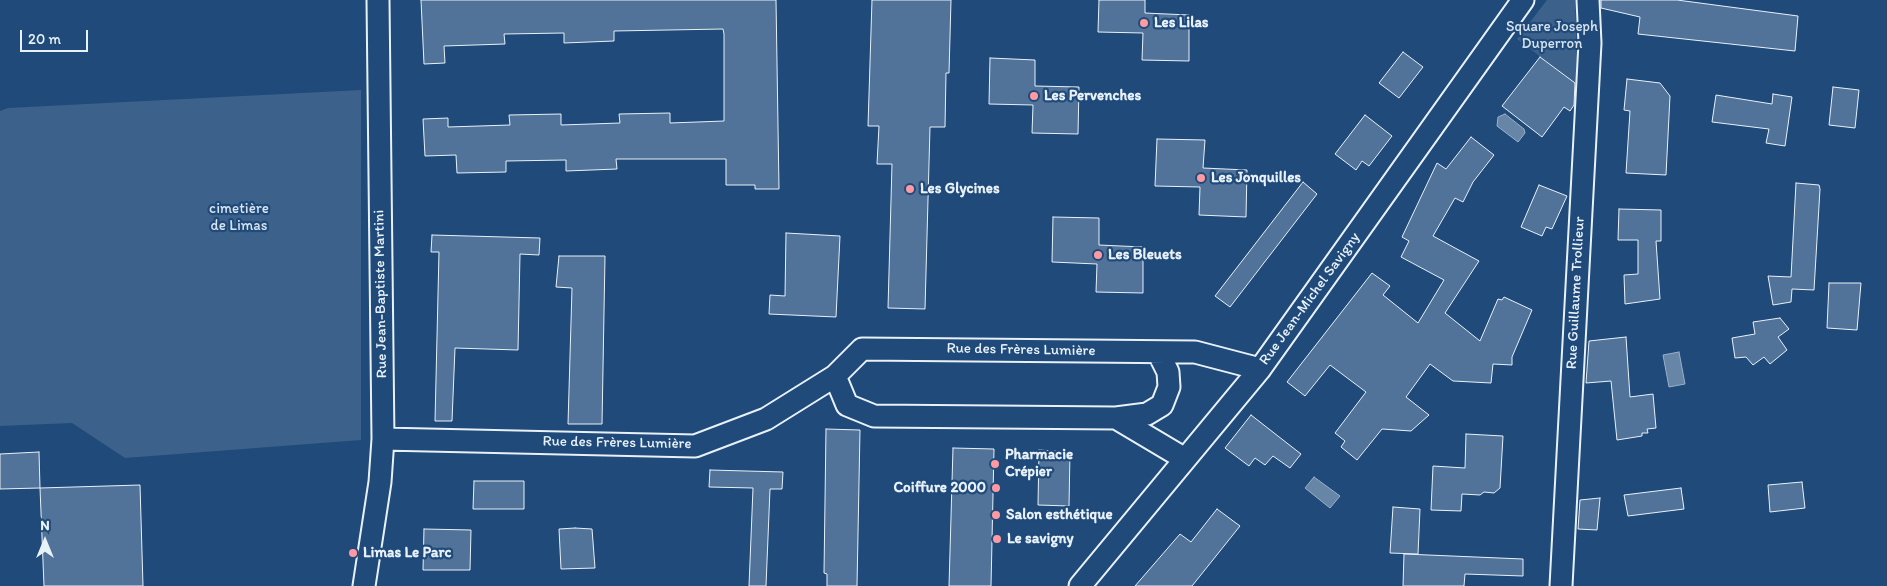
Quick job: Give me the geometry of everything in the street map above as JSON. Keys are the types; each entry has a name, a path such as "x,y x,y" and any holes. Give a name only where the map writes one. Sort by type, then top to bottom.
{"street":[{"name":"Rue Jean-Baptiste Martini","path":"364,586 380,482 383,439 378,0"},
{"name":"Rue Jean-Michel Savigny","path":"1080,586 1260,369 1522,0"},
{"name":"Rue Guillaume Trollieur","path":"1561,586 1590,43 1588,0"},
{"name":"Rue des Frères Lumière","path":"383,439 695,446 766,419 835,376 862,349 1195,352 1260,369"},
{"path":"835,376 847,404 874,416 1116,418 1147,414 1162,404 1169,387 1168,372 1158,352"},
{"path":"1116,418 1184,459"}],"green space":[{"name":"Square Joseph Duperron","path":"1547,0 1575,0 1578,85 1517,39"},
{"name":"cimetière de Limas","path":"361,90 361,440 125,458 72,423 0,426 0,111 8,108"}],"shaded area":[{"path":"1505,114 1524,129 1525,133 1518,142 1497,126 1498,117"},
{"path":"1679,352 1685,384 1669,387 1663,355"},
{"path":"1314,477 1340,496 1330,508 1305,488"}],"building":[{"path":"421,0 776,0 779,189 755,189 755,185 726,185 726,159 616,159 617,169 566,171 566,160 506,161 506,172 457,173 456,155 425,156 423,119 448,118 448,127 510,125 509,115 561,114 561,125 620,123 619,114 670,113 670,123 724,121 723,29 614,31 614,41 564,43 564,33 504,34 505,44 444,46 445,63 424,64"},
{"path":"872,0 951,0 949,73 946,73 945,127 930,127 925,309 888,308 892,164 877,164 879,126 868,126"},
{"name":"Les Lilas","path":"1099,0 1145,0 1145,13 1189,15 1189,61 1142,60 1143,33 1098,32"},
{"path":"1601,0 1677,0 1798,16 1795,51 1638,34 1640,17 1601,8"},
{"path":"1403,52 1423,67 1399,98 1379,83"},
{"path":"1540,57 1575,83 1574,105 1570,111 1564,107 1542,137 1502,106"},
{"name":"Les Pervenches","path":"990,58 1035,60 1035,86 1079,87 1078,134 1032,133 1033,105 989,104"},
{"path":"1627,79 1660,83 1670,96 1666,175 1626,173 1630,111 1624,110"},
{"path":"1833,87 1859,90 1855,128 1829,125"},
{"path":"1773,94 1792,97 1785,146 1766,143 1769,129 1712,122 1716,95 1772,104"},
{"path":"1365,115 1392,136 1369,166 1362,161 1356,170 1335,154"},
{"path":"1471,137 1494,155 1473,182 1463,202 1455,198 1433,236 1479,261 1445,313 1480,341 1498,299 1502,300 1504,297 1532,310 1512,357 1512,365 1493,364 1491,383 1453,381 1430,364 1406,397 1429,415 1411,431 1382,429 1357,460 1341,447 1345,441 1335,433 1366,392 1330,365 1305,396 1287,382 1372,273 1390,286 1383,295 1418,323 1444,280 1401,257 1409,241 1402,237 1437,163 1446,169"},
{"name":"Les Jonquilles","path":"1157,139 1205,140 1203,168 1247,170 1246,217 1199,215 1200,187 1155,186"},
{"path":"1303,182 1317,194 1230,307 1215,296"},
{"path":"1796,183 1819,185 1820,189 1814,290 1792,289 1791,302 1773,305 1768,276 1791,277"},
{"path":"1539,185 1567,196 1552,229 1546,227 1542,236 1521,227"},
{"path":"1619,209 1661,210 1661,241 1656,241 1660,299 1625,304 1624,275 1638,274 1638,240 1618,240"},
{"name":"Les Bleuets","path":"1053,217 1099,218 1099,245 1143,247 1143,293 1096,292 1097,264 1052,262"},
{"path":"786,233 840,236 836,317 769,314 770,295 785,296"},
{"path":"432,235 540,238 539,255 520,254 518,350 455,348 452,421 435,421 439,252 431,252"},
{"path":"559,256 605,256 602,424 568,424 572,288 556,287"},
{"path":"1829,283 1861,283 1857,330 1827,328"},
{"path":"1780,318 1789,329 1778,337 1787,350 1770,364 1764,357 1753,365 1746,357 1735,358 1732,338 1755,334 1753,322"},
{"path":"1626,337 1630,397 1653,394 1656,428 1647,429 1648,433 1642,433 1642,436 1617,440 1611,381 1586,383 1589,341"},
{"path":"1251,415 1301,454 1290,468 1273,456 1265,465 1255,458 1249,466 1225,448"},
{"path":"826,429 860,430 857,586 827,586 827,574 824,573"},
{"path":"1466,434 1503,436 1500,488 1494,493 1484,492 1480,495 1462,494 1461,511 1431,510 1433,466 1465,468"},
{"path":"953,448 994,449 991,586 949,586"},
{"path":"1039,450 1070,452 1069,506 1038,505"},
{"path":"39,452 40,488 0,489 0,454"},
{"path":"710,470 783,472 782,489 770,489 766,586 749,586 753,488 709,487"},
{"path":"474,481 524,481 524,509 473,509"},
{"path":"1802,482 1805,508 1770,512 1768,485"},
{"path":"140,485 143,586 44,586 40,488"},
{"path":"1681,488 1684,509 1628,516 1624,495"},
{"path":"1600,498 1597,530 1578,529 1580,500"},
{"path":"1393,507 1420,509 1418,554 1390,553"},
{"path":"1217,509 1240,526 1192,586 1135,586 1180,534 1191,542"},
{"path":"424,529 471,530 470,570 423,570"},
{"path":"559,529 592,529 595,568 561,569"},
{"path":"1404,554 1523,559 1523,576 1465,574 1464,586 1403,586"}],"place":[{"name":"Les Lilas","path":"1144,23"},
{"name":"Les Pervenches","path":"1034,96"},
{"name":"Les Jonquilles","path":"1201,178"},
{"name":"Les Glycines","path":"910,189"},
{"name":"Les Bleuets","path":"1098,255"},
{"name":"Pharmacie Crépier","path":"995,464"},
{"name":"Coiffure 2000","path":"996,488"},
{"name":"Salon esthétique","path":"996,515"},
{"name":"Le savigny","path":"997,539"},
{"name":"Limas Le Parc","path":"353,553"}]}
